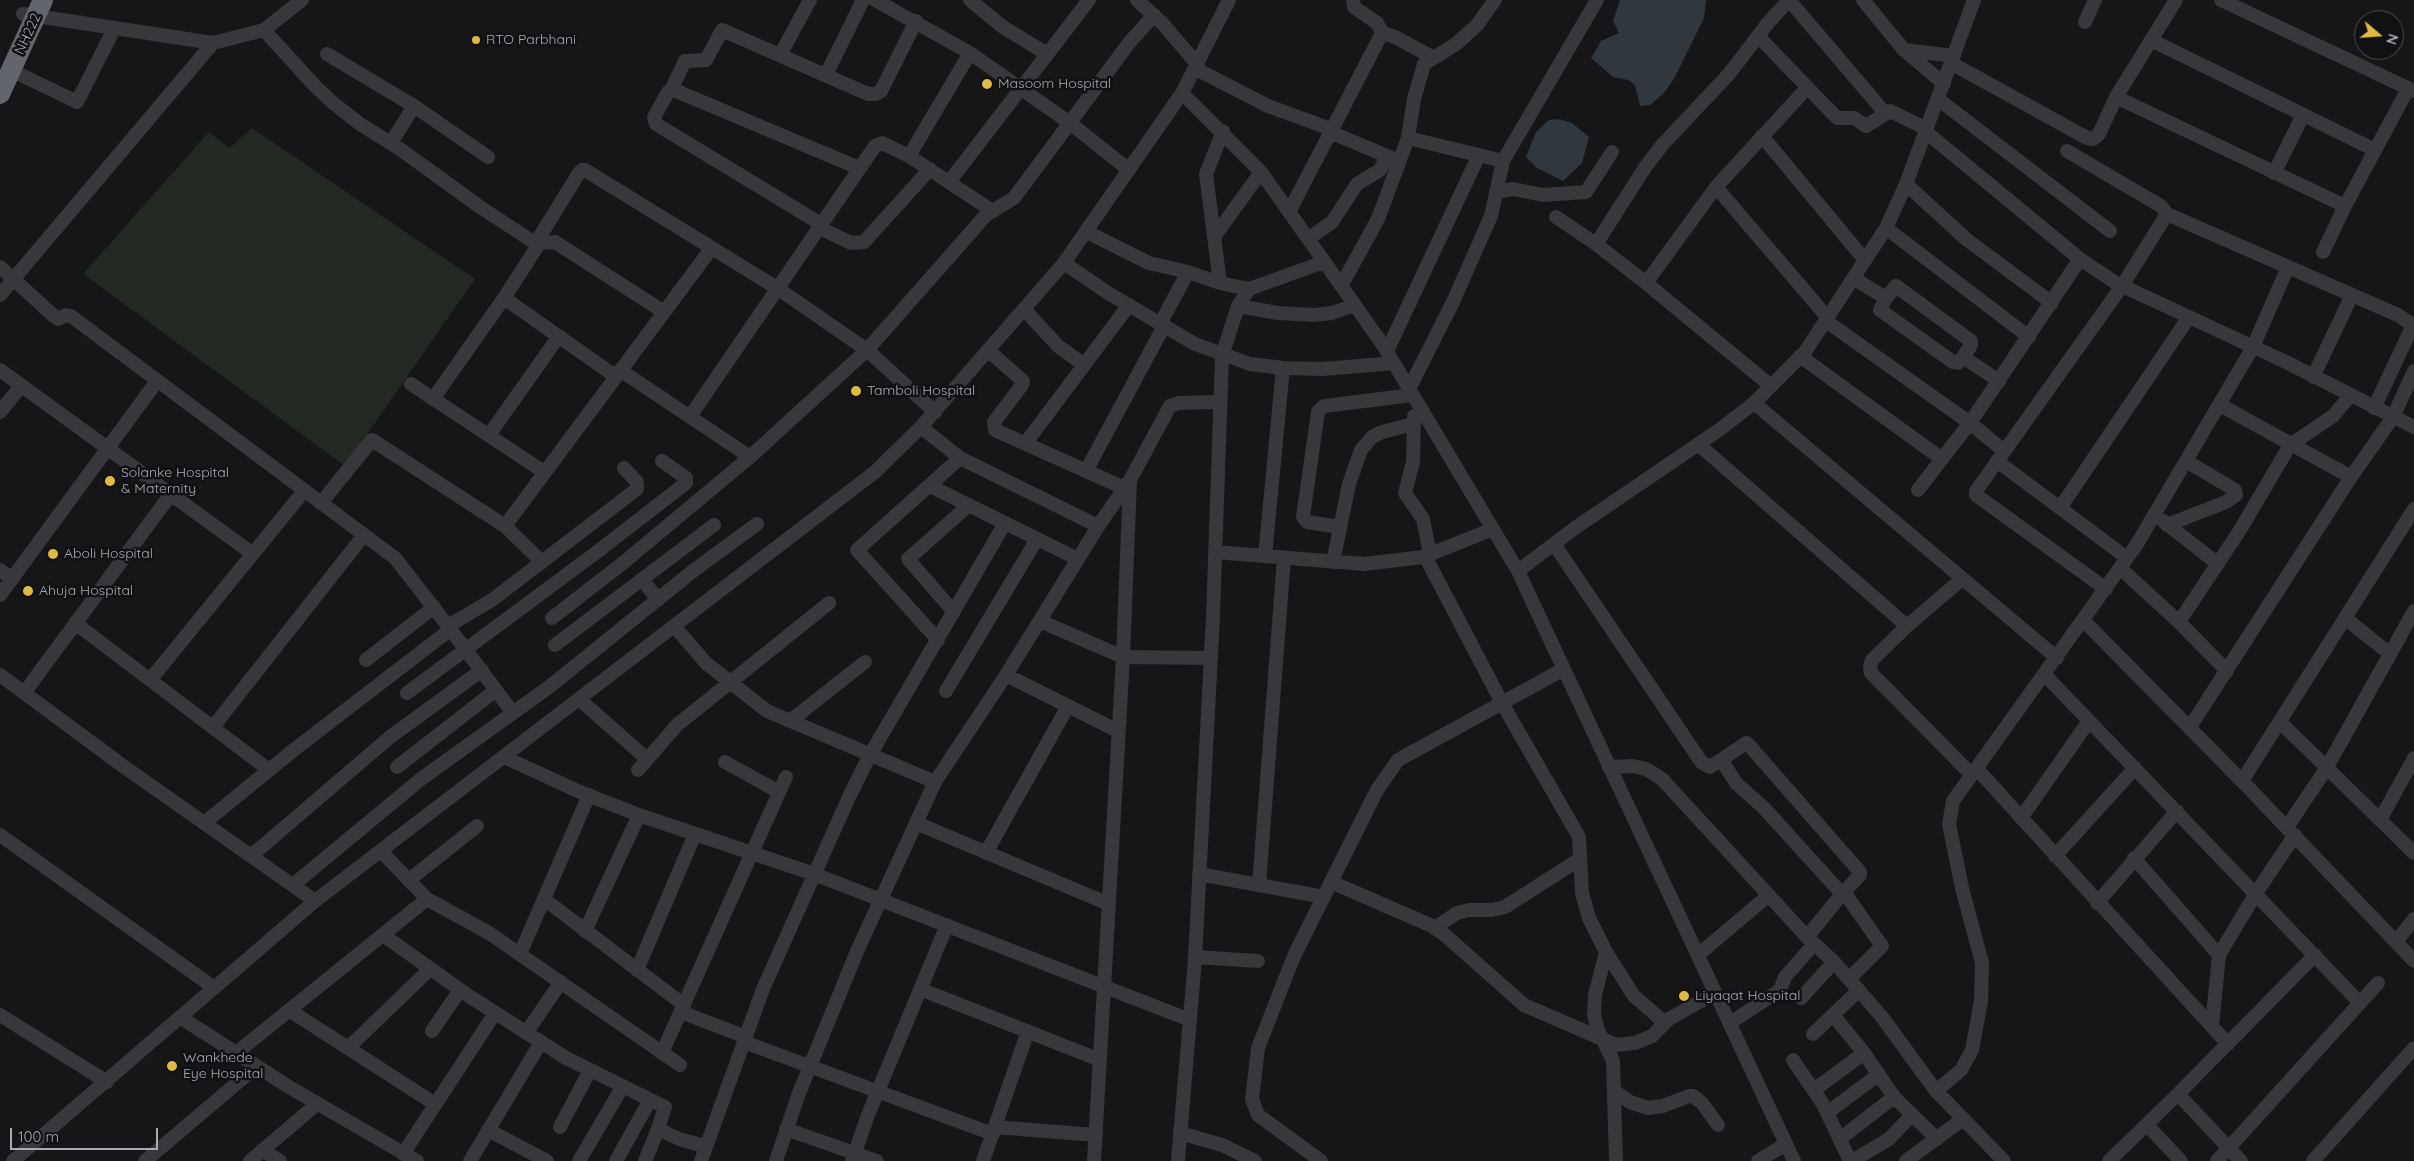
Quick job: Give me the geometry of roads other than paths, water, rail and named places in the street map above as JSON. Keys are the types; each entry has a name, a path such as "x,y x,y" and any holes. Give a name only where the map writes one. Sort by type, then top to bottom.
{"highway":[{"name":"NH222","path":"0,94 6,68 33,8"}],"street":[{"path":"33,8 114,29 212,43 264,30 302,0"},
{"path":"780,55 810,0"},
{"path":"826,75 863,0"},
{"path":"876,0 970,53 1070,123 1129,170"},
{"path":"970,0 1003,27 1047,54"},
{"path":"949,182 1019,89 1090,0"},
{"path":"1137,0 1154,15 1197,67 1268,106 1330,130 1393,158"},
{"path":"13,1161 315,901 875,472 935,412 1064,263 1182,93 1197,67 1229,0"},
{"path":"1353,0 1354,7 1377,23 1383,34 1395,37 1434,58"},
{"path":"1308,239 1332,222 1357,184 1380,170 1393,158 1408,138 1424,64 1463,38 1477,24 1495,0"},
{"path":"1597,0 1503,161 1491,216 1413,395 1413,462 1405,493 1423,519 1428,555 1502,703 1577,831 1580,879 1586,910 1606,952 1634,996 1665,1023"},
{"path":"1596,244 1646,166 1663,144 1729,74 1789,0 1885,113"},
{"path":"1863,0 1904,50 1944,84"},
{"path":"1518,571 1754,403 1800,356 1827,319 1864,259 1886,228 1906,184 1974,0"},
{"path":"2085,22 2095,0"},
{"path":"1904,50 1952,60 2089,139 2093,139 2099,134 2116,97 2176,0"},
{"path":"2221,0 2411,90 2345,206 2323,252"},
{"path":"552,618 623,563 750,457 867,350 991,210 1014,198 1133,38 1154,15"},
{"path":"916,21 881,91 876,94 868,94 722,30 706,60 684,61 671,90 654,117 656,124 820,226 851,243 864,242 930,169"},
{"path":"6,68 77,102 114,29"},
{"path":"264,30 327,98 360,124 391,143 480,208 536,242 555,242 664,312"},
{"path":"1289,212 1330,130 1373,49 1383,34"},
{"path":"1758,36 1839,119 1854,118 1866,126 1890,111 1926,131 2080,259 2122,286 2313,376 2414,427"},
{"path":"2151,40 2376,150"},
{"path":"0,295 212,43"},
{"path":"909,156 970,53"},
{"path":"327,54 414,106 488,156"},
{"path":"1646,283 1716,187 1807,88"},
{"path":"671,90 859,168"},
{"path":"1182,93 1223,131 1261,172 1355,305 1390,357 1518,571 1794,1161"},
{"path":"2116,97 2345,206"},
{"path":"1938,99 2110,231"},
{"path":"391,143 414,106"},
{"path":"2274,173 2303,115"},
{"path":"1220,283 1206,174 1223,131"},
{"path":"1762,136 1864,259"},
{"path":"1408,138 1503,161"},
{"path":"690,415 878,143 909,156 991,210"},
{"path":"2067,151 2160,206 2167,214 2398,315 2413,326 2374,408"},
{"path":"1496,192 1513,189 1543,195 1586,192 1612,152"},
{"path":"1390,357 1479,155"},
{"path":"1341,286 1378,219 1393,158"},
{"path":"433,399 536,250 536,242 582,170 777,288 867,350 935,412"},
{"path":"1214,237 1261,172"},
{"path":"1906,184 1966,239 2052,303"},
{"path":"1716,187 1827,319 1970,423 2000,456 2124,563 2227,671"},
{"path":"2106,589 1976,495 1976,491 2122,286 2167,214"},
{"path":"1556,217 1596,244 1646,283 1771,386"},
{"path":"1886,228 2029,336"},
{"path":"1087,232 1148,263 1249,289 1324,262"},
{"path":"505,526 711,249"},
{"path":"1918,490 1970,423 2080,259"},
{"path":"1064,263 1162,325 1195,344 1222,356 1250,364 1283,368 1323,369 1390,357"},
{"path":"1936,1091 1961,1070 1972,1050 1981,1001 1982,963 1962,888 1949,824 1953,801 2124,563 2220,406 2252,347 2288,266"},
{"path":"0,267 55,317 71,316 395,558 450,627 513,713"},
{"path":"1086,471 1188,272"},
{"path":"1853,278 1886,298"},
{"path":"1896,286 1971,341 1971,345 1958,363 1954,363 1880,310 1886,298 1896,286"},
{"path":"1178,1161 1195,957 1211,658 1222,356 1238,306 1249,289"},
{"path":"2313,376 2352,295"},
{"path":"504,298 559,336 690,415 750,457"},
{"path":"1025,444 1129,305"},
{"path":"1238,306 1278,313 1314,315 1355,305"},
{"path":"1024,309 1058,346 1084,365"},
{"path":"2060,508 2189,317"},
{"path":"489,435 559,336"},
{"path":"989,351 1023,381 994,422 993,427 995,430 1086,471 1127,484"},
{"path":"1800,356 1942,459"},
{"path":"1963,356 1999,381"},
{"path":"1265,556 1283,368"},
{"path":"0,370 253,554"},
{"path":"2190,727 2351,477 2393,417 2414,371"},
{"path":"0,595 157,381"},
{"path":"411,384 544,472"},
{"path":"0,412 21,386"},
{"path":"1340,527 1307,522 1303,517 1318,412 1324,406 1413,395"},
{"path":"2179,622 2218,564 2290,445 2333,416 2350,396"},
{"path":"776,1161 810,1066 881,900 935,782 1006,675 1098,526 1127,484 1173,403 1219,402"},
{"path":"1754,403 2057,658"},
{"path":"2220,406 2351,477"},
{"path":"1333,562 1349,484 1365,444 1382,432 1413,424"},
{"path":"921,427 960,458 1098,526"},
{"path":"321,504 372,440 505,526 542,562"},
{"path":"1698,444 1907,626"},
{"path":"938,640 857,550 960,458"},
{"path":"407,693 467,650 686,483 686,478 662,461"},
{"path":"2168,525 2226,502 2236,494 2235,490 2186,461"},
{"path":"204,823 450,627 492,600 637,489 637,482 624,468"},
{"path":"1094,1161 1123,657 1127,484"},
{"path":"930,486 1078,559"},
{"path":"150,680 304,491"},
{"path":"24,693 171,494"},
{"path":"954,612 908,559 968,505"},
{"path":"2242,781 2414,508"},
{"path":"2154,515 2218,564"},
{"path":"293,886 422,779 550,687 658,600 757,524"},
{"path":"701,1161 763,989 870,755 1005,524"},
{"path":"555,644 714,525"},
{"path":"1215,552 1364,564 1428,555 1493,529"},
{"path":"213,727 364,535"},
{"path":"946,691 1037,539"},
{"path":"1554,544 1702,762 1710,766 1746,743 1748,744 1860,872 1860,875 1843,893 1810,940 1785,977 1780,990 1730,1023"},
{"path":"1259,885 1284,558"},
{"path":"0,570 12,579"},
{"path":"642,579 658,600"},
{"path":"1962,579 1907,626 1872,660 1871,673 2021,818 2228,1044"},
{"path":"579,699 642,764 677,725 829,603"},
{"path":"366,660 434,607"},
{"path":"2212,1026 2219,955 2256,893 2414,611"},
{"path":"2345,618 2390,654"},
{"path":"2083,620 2291,831 2414,961"},
{"path":"1040,621 1123,657 1211,658"},
{"path":"76,623 269,770"},
{"path":"674,626 706,663 767,711 935,782"},
{"path":"790,721 865,662"},
{"path":"1321,1161 1258,1116 1252,1099 1258,1048 1294,956 1378,790 1398,760 1564,669"},
{"path":"251,856 390,738 482,670"},
{"path":"0,675 315,901"},
{"path":"1006,675 1118,731"},
{"path":"2045,675 2360,1003"},
{"path":"397,767 496,690"},
{"path":"986,853 1068,706"},
{"path":"2021,818 2089,721"},
{"path":"2280,722 2414,853"},
{"path":"504,757 639,815 814,874 1190,1020"},
{"path":"2380,820 2414,758"},
{"path":"1721,760 1736,783 1764,808 1843,893 1882,946 1849,979"},
{"path":"725,762 779,792"},
{"path":"1609,767 1633,766 1646,769 1662,779 1810,940 1834,962 1859,990 1882,1017 1936,1091 1963,1119 1996,1159"},
{"path":"2055,856 2135,768"},
{"path":"662,1053 786,777"},
{"path":"520,954 589,795"},
{"path":"2097,903 2134,858 2177,811"},
{"path":"584,931 639,815"},
{"path":"916,823 1109,904"},
{"path":"409,880 478,826"},
{"path":"637,970 695,834"},
{"path":"3,842 214,987"},
{"path":"381,851 427,899 489,932 680,1065"},
{"path":"2134,858 2219,955"},
{"path":"1434,928 1457,913 1505,907 1580,859"},
{"path":"1199,874 1324,897"},
{"path":"1332,882 1445,934 1524,1005 1605,1042 1616,1045 1635,1044 1652,1036 1665,1023 1715,993"},
{"path":"1698,955 1769,896"},
{"path":"235,1054 427,899"},
{"path":"544,899 637,970 683,1009 745,1039 877,1092 994,1130 1096,1135"},
{"path":"2396,942 2414,919"},
{"path":"854,1157 877,1092 946,925"},
{"path":"383,935 460,990 541,1042 590,1070 665,1107 645,1161"},
{"path":"1606,952 1595,995 1594,1015 1598,1030 1613,1061 1616,1161"},
{"path":"2117,1158 2147,1125 2315,955"},
{"path":"1195,957 1258,961"},
{"path":"1802,998 1834,962"},
{"path":"348,1048 430,968"},
{"path":"526,1032 561,982"},
{"path":"2217,1161 2230,1149 2378,983"},
{"path":"920,989 1100,1060"},
{"path":"432,1031 460,990"},
{"path":"1813,1034 1859,990"},
{"path":"289,1010 435,1104"},
{"path":"403,1154 495,1013"},
{"path":"0,1015 107,1082"},
{"path":"1833,1015 1864,1053 1894,1097 1911,1116 1937,1139"},
{"path":"180,1017 256,1067 417,1161"},
{"path":"983,1161 1028,1031"},
{"path":"470,1161 541,1042"},
{"path":"2313,1161 2414,1048"},
{"path":"1814,1090 1864,1053"},
{"path":"1793,1060 1814,1090 1841,1138 1851,1161 1889,1138 1911,1116"},
{"path":"145,1161 256,1067"},
{"path":"560,1128 590,1070"},
{"path":"1827,1113 1878,1075"},
{"path":"579,1161 623,1086"},
{"path":"1614,1091 1630,1102 1648,1108 1663,1106 1693,1096 1702,1103 1718,1125"},
{"path":"2178,1094 2241,1161"},
{"path":"1841,1138 1894,1097"},
{"path":"616,1161 650,1100"},
{"path":"250,1161 317,1104"},
{"path":"1906,1161 1963,1119"},
{"path":"2147,1125 2181,1161"},
{"path":"658,1128 679,1139 705,1146"},
{"path":"786,1129 854,1157 877,1161"},
{"path":"488,1130 547,1161"},
{"path":"1180,1133 1222,1145 1255,1161"},
{"path":"1758,1161 1786,1144"},
{"path":"262,1150 280,1161"}],"place":[{"name":"RTO Parbhani","path":"476,40"},
{"name":"Masoom Hospital","path":"987,84"},
{"name":"Tamboli Hospital","path":"856,391"},
{"name":"Solanke Hospital & Maternity","path":"110,481"},
{"name":"Aboli Hospital","path":"53,554"},
{"name":"Ahuja Hospital","path":"28,591"},
{"name":"Liyaqat Hospital","path":"1684,996"},
{"name":"Wankhede Eye Hospital","path":"172,1066"}]}
